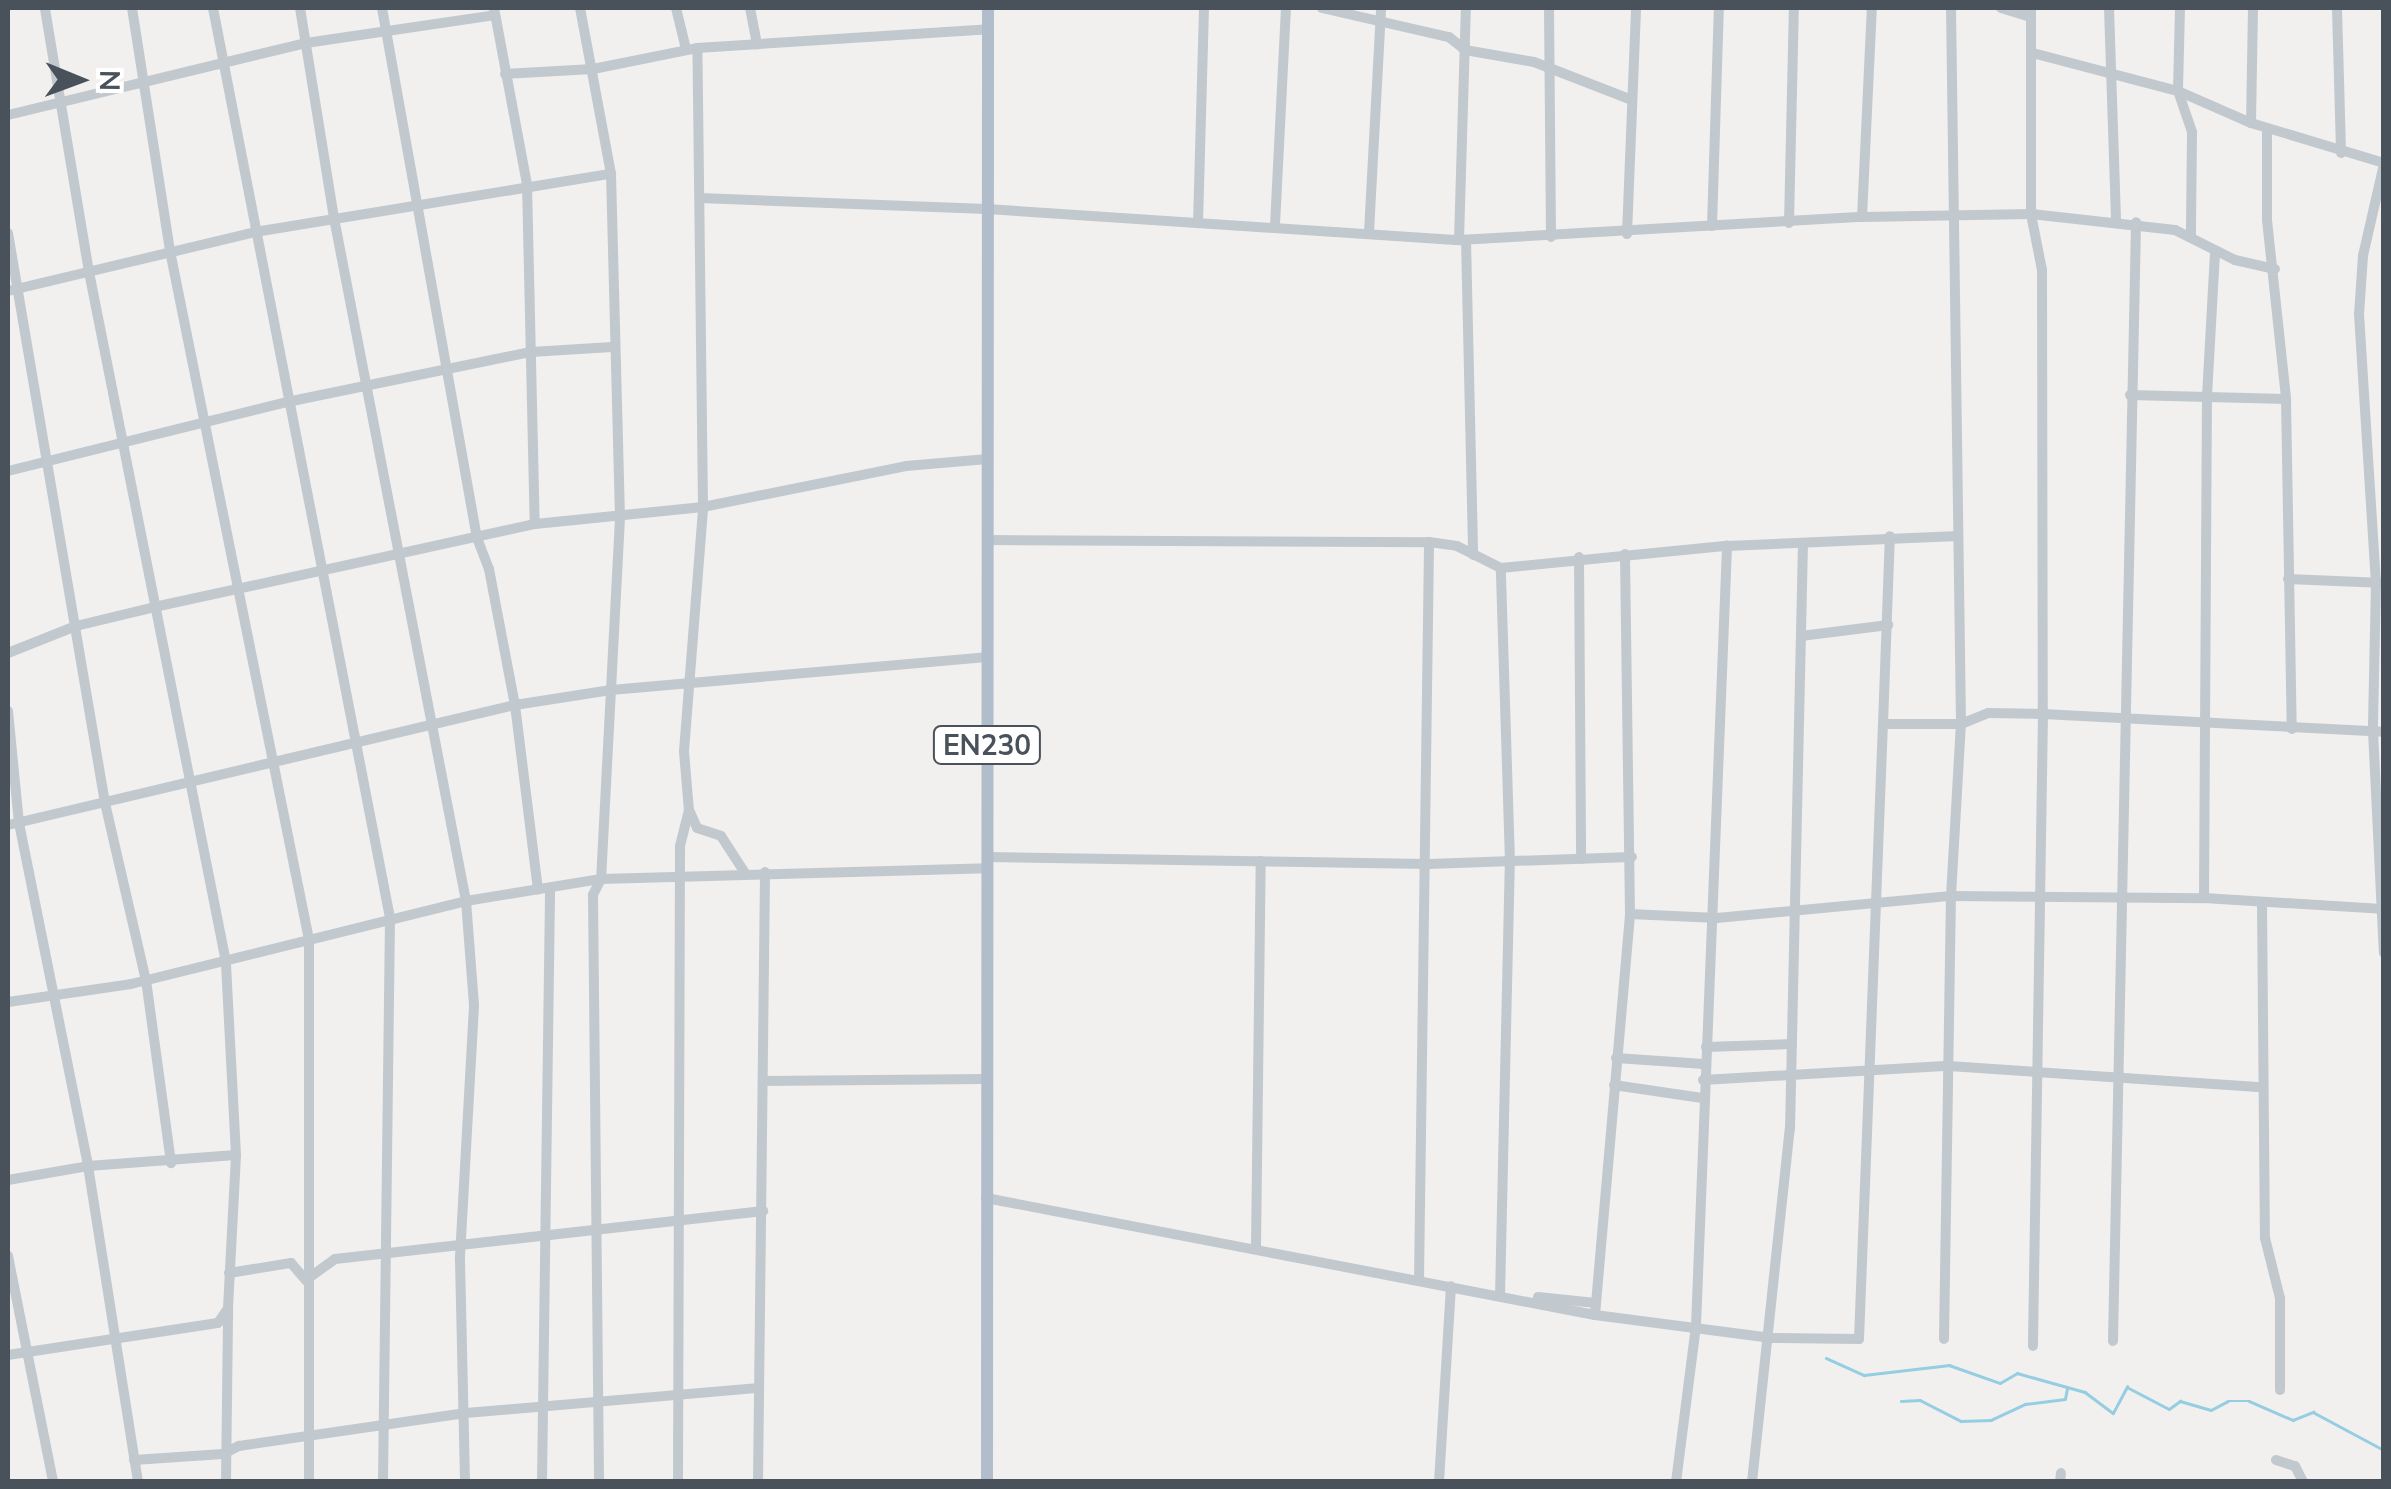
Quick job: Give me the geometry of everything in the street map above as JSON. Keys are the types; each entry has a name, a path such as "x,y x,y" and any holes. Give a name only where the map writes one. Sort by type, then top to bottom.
{"main road":[{"name":"EN230","path":"987,1482 988,8"}],"street":[{"path":"45,8 121,441 159,606 226,962 236,1155 229,1273 226,1482"},
{"path":"132,8 170,251 309,940 313,1206 306,1280 309,1482"},
{"path":"212,8 390,918 382,1256 383,1482"},
{"path":"300,8 334,218 435,723 466,900 474,1006 464,1240 464,1482"},
{"path":"382,8 477,538 490,568 544,891 542,1482"},
{"path":"580,8 611,174 612,347 620,518 601,879 593,894 599,1482"},
{"path":"676,8 691,49 700,198 703,507 684,750 689,811 679,876 682,1216 678,1482"},
{"path":"750,8 756,44"},
{"path":"1198,223 1204,8"},
{"path":"1275,225 1286,8"},
{"path":"1322,8 1448,37 1465,50 1534,62 1548,72 1632,100"},
{"path":"1369,232 1381,8"},
{"path":"1466,8 1462,240 1474,555"},
{"path":"1550,8 1551,237"},
{"path":"1628,234 1636,8"},
{"path":"1712,226 1719,8"},
{"path":"1788,223 1794,8"},
{"path":"1862,217 1872,8"},
{"path":"1944,1340 1951,896 1961,724 1951,8"},
{"path":"2001,8 2030,12 2030,214 2042,270 2043,714 2033,1346"},
{"path":"2109,8 2116,220"},
{"path":"2180,8 2178,91 2192,132 2191,236"},
{"path":"2251,123 2253,8"},
{"path":"2336,8 2341,153"},
{"path":"8,116 306,43 387,35 494,12 527,184 535,524"},
{"path":"505,74 592,69 691,49 988,28"},
{"path":"2033,53 2178,91 2251,123 2384,164 2363,256 2359,314 2380,583 2378,732 2384,953"},
{"path":"2267,128 2286,399 2292,729"},
{"path":"12,289 256,232 527,184 611,174"},
{"path":"700,198 987,209 1462,240 1628,234 1862,217 2030,214 2136,222 2191,236 2215,251 2275,269"},
{"path":"2113,1341 2114,1078 2136,222"},
{"path":"8,233 12,289 105,803 146,980 171,1163"},
{"path":"2204,898 2207,396 2215,251"},
{"path":"8,472 45,458 287,402 531,352 612,347"},
{"path":"2130,394 2286,399"},
{"path":"8,653 76,626 535,524 703,507 906,466 988,459"},
{"path":"986,1198 1450,1286 1696,1326 1772,1338 1859,1338 1890,536"},
{"path":"988,540 1429,542 1474,555 1501,568 1579,557 1727,546 1958,536"},
{"path":"1420,1280 1429,864 1429,542"},
{"path":"1752,1482 1772,1338 1792,1076 1803,543"},
{"path":"1676,1482 1696,1326 1702,1098 1717,918 1727,546"},
{"path":"1596,1309 1630,914 1625,554"},
{"path":"1579,557 1581,860"},
{"path":"1500,1293 1510,862 1501,568"},
{"path":"2288,579 2380,583"},
{"path":"1801,636 1888,625"},
{"path":"13,824 354,740 515,705 611,690 987,657"},
{"path":"8,711 13,824 53,991 88,1166 112,1338 138,1482"},
{"path":"1883,724 1961,724 1988,714 2043,714 2378,732"},
{"path":"689,811 697,828 721,836 745,872"},
{"path":"8,1002 53,991 146,980 466,900 544,891 601,879 988,862 1429,864 1632,857"},
{"path":"1256,1247 1262,862"},
{"path":"758,1482 766,962 759,899 764,872"},
{"path":"1630,914 1717,918 1951,896 2204,898 2382,909"},
{"path":"2262,904 2265,1238 2280,1298 2280,1390"},
{"path":"1706,1047 1792,1044"},
{"path":"1616,1058 1704,1064"},
{"path":"1703,1080 1949,1066 2261,1087"},
{"path":"764,1082 985,1078"},
{"path":"1614,1085 1702,1098"},
{"path":"8,1180 88,1166 171,1163 236,1155"},
{"path":"306,1280 335,1259 382,1256 464,1240 598,1230 682,1216 762,1210"},
{"path":"8,1256 31,1350 53,1482"},
{"path":"229,1273 291,1263 306,1280"},
{"path":"1439,1482 1450,1286"},
{"path":"8,1355 112,1338 205,1330 228,1308"},
{"path":"134,1460 224,1454 239,1446 381,1429 466,1413 677,1391 759,1388"},
{"path":"2276,1460 2295,1466 2302,1482"}],"waterway":[{"path":"1826,1358 1864,1375 1949,1365 2000,1383 2017,1373 2085,1392 2113,1413 2127,1387 2169,1409 2180,1401 2211,1410 2228,1401 2249,1401 2293,1420 2313,1412 2384,1450"},
{"path":"1901,1401 1920,1400 1961,1421 1991,1420 2025,1404 2065,1399 2067,1389"}]}
